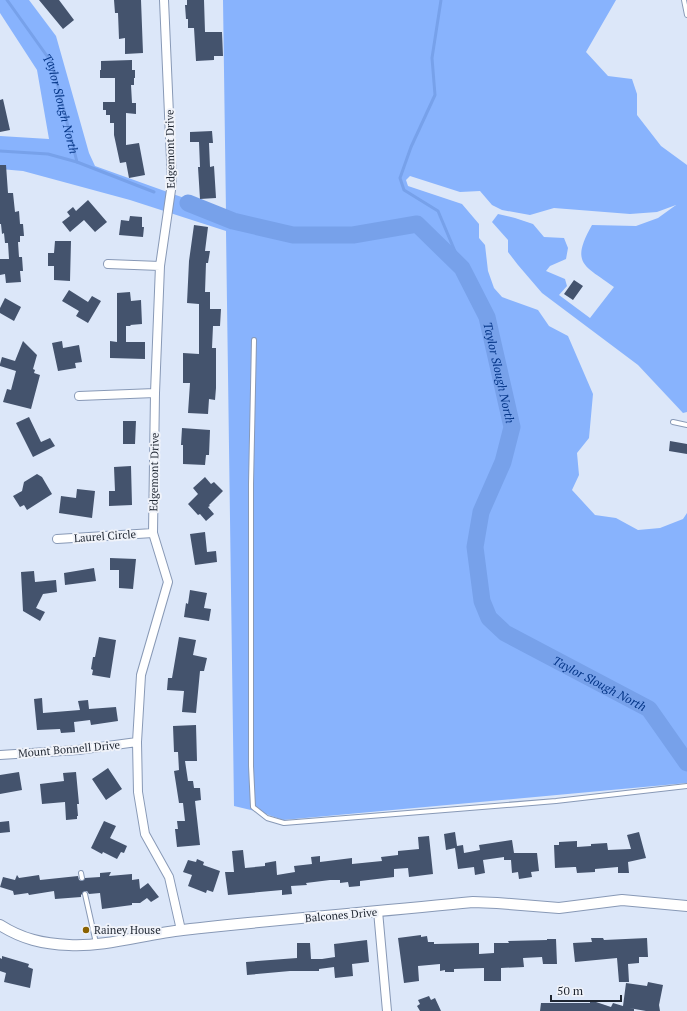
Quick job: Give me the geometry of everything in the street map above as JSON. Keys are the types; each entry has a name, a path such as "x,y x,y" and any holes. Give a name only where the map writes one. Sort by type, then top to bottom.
{"street":[{"name":"Edgemont Drive","path":"164,0 172,183 160,266 155,393 153,533 168,582 141,675 137,742 138,792 145,834 169,877 181,930"},
{"path":"108,264 160,266"},
{"path":"79,396 155,393"},
{"name":"Laurel Circle","path":"57,539 153,533"},
{"name":"Mount Bonnell Drive","path":"0,755 78,750 137,742"},
{"name":"Balcones Drive","path":"0,924 10,931 31,940 69,945 96,944 181,930 473,902 559,908 622,900 687,906"},
{"path":"378,911 387,1011"}],"lane":[{"path":"684,0 687,16"},
{"path":"254,340 251,484 251,766 253,807 267,818 284,823 556,802 687,786"},
{"path":"673,422 687,425"},
{"path":"81,873 82,878"},
{"path":"85,894 96,944"}],"shaded area":[{"path":"0,0 29,0 56,36 89,153 95,166 226,213 223,0 616,0 586,52 608,76 632,79 637,94 637,115 661,146 687,165 687,412 683,413 638,365 542,293 508,252 508,240 492,222 498,214 533,224 544,237 564,238 568,248 566,259 550,266 546,271 565,279 567,286 559,295 590,318 614,287 588,268 581,256 585,238 592,225 636,226 658,218 676,205 657,212 630,214 554,208 530,215 502,210 492,205 480,191 460,192 410,176 406,180 408,186 462,204 479,224 479,238 485,245 488,271 494,288 502,297 538,310 549,326 568,336 593,394 589,438 577,453 579,475 572,490 595,515 616,518 638,530 660,528 683,519 687,513 687,783 283,820 263,813 234,806 226,231 130,200 23,171 0,169 0,136 49,139 37,70 0,13"}],"building":[{"path":"39,0 59,0 74,20 63,29"},
{"path":"114,0 141,0 143,53 125,54 125,38 119,39 118,13 115,13"},
{"path":"187,0 204,0 205,32 222,32 223,56 214,56 214,60 196,61 194,28 188,28 188,19 186,19 185,5 187,5"},
{"path":"132,60 132,70 135,70 135,78 134,85 131,85 132,103 136,103 136,114 126,113 126,145 139,143 145,175 129,178 126,162 120,163 114,135 114,123 110,123 110,115 106,115 106,110 103,110 103,102 115,102 115,78 100,78 100,70 101,61"},
{"path":"3,99 10,130 0,132 0,100"},
{"path":"212,131 213,143 209,143 210,167 214,166 216,198 200,199 198,167 200,167 199,142 190,142 190,132"},
{"path":"0,165 6,165 8,193 13,193 15,212 19,211 20,224 23,224 24,236 20,236 20,242 18,242 19,257 22,257 23,271 20,271 21,282 6,283 5,274 0,275 0,259 9,259 8,243 5,243 4,233 2,234 0,224"},
{"path":"88,200 107,222 95,232 84,220 70,232 62,222 70,216 67,212 73,207 76,211"},
{"path":"130,216 142,217 142,227 144,227 143,237 119,235 121,220 129,221"},
{"path":"194,225 208,227 205,251 210,251 208,263 206,263 205,292 210,292 210,309 221,309 220,326 213,326 212,348 216,348 216,388 215,400 209,399 208,414 188,413 190,383 183,383 183,353 199,354 199,304 187,303 189,261"},
{"path":"55,241 71,241 70,281 54,280 54,266 48,266 48,253 54,253"},
{"path":"574,280 583,286 573,300 564,294"},
{"path":"69,290 88,302 92,296 101,301 88,323 76,316 79,311 62,301"},
{"path":"130,292 131,301 141,300 142,324 126,326 126,342 145,342 145,359 110,358 110,341 117,342 117,293"},
{"path":"5,298 21,307 14,321 0,313 0,308"},
{"path":"23,341 37,355 33,369 35,370 34,373 40,375 31,409 3,402 7,389 11,390 16,371 0,366 2,357 15,361"},
{"path":"62,341 63,348 79,345 82,362 75,363 76,368 58,371 52,343"},
{"path":"29,417 41,442 50,438 55,446 33,457 16,423"},
{"path":"123,421 136,421 135,444 123,444"},
{"path":"182,428 210,430 209,455 206,455 205,465 183,464 183,445 181,445"},
{"path":"670,441 687,444 687,454 669,451"},
{"path":"131,466 132,505 109,506 109,491 115,491 114,467"},
{"path":"37,474 42,477 52,494 27,510 24,505 20,507 13,496 22,491 24,482"},
{"path":"205,477 211,484 214,482 223,491 209,505 210,506 208,507 214,514 206,521 188,504 198,494 193,488"},
{"path":"77,489 95,491 92,518 59,513 61,496 76,498"},
{"path":"205,532 207,552 216,551 217,562 195,565 190,534"},
{"path":"110,558 136,559 133,589 119,588 119,570 110,570"},
{"path":"94,568 96,581 65,585 64,573"},
{"path":"34,571 35,582 56,580 57,592 43,594 36,608 45,612 40,621 23,611 21,572"},
{"path":"190,590 207,593 204,608 211,609 209,621 184,617"},
{"path":"99,637 116,640 110,678 92,675 93,670 91,669 93,657 95,657"},
{"path":"179,637 196,640 193,655 207,658 204,671 200,671 196,713 182,712 184,691 167,690 168,678 172,678"},
{"path":"42,698 43,713 80,710 78,701 88,700 89,709 116,707 118,721 91,725 90,720 74,722 75,732 61,733 60,729 37,730 34,699"},
{"path":"196,725 197,761 185,761 188,781 193,781 194,788 200,788 201,800 195,801 200,845 177,847 175,829 178,829 177,821 185,821 183,803 179,803 174,771 179,770 178,752 174,752 173,726"},
{"path":"108,768 122,789 106,800 92,779"},
{"path":"19,772 22,790 0,794 0,775"},
{"path":"76,772 79,804 77,804 78,816 77,819 66,820 65,802 42,804 40,784 64,781 63,773"},
{"path":"9,821 10,832 0,833 0,822"},
{"path":"104,821 116,826 110,838 127,846 124,853 121,852 117,859 103,852 102,854 91,848"},
{"path":"455,832 457,846 463,845 464,853 480,850 479,845 512,840 514,853 537,853 539,871 531,872 532,877 519,879 518,872 512,873 511,860 504,860 504,857 483,860 485,873 475,875 474,867 458,869 455,848 446,850 444,834"},
{"path":"639,832 646,858 628,862 629,873 618,873 618,867 595,869 595,872 577,873 576,867 555,868 554,845 559,845 559,842 577,841 577,847 607,843 608,850 631,849 627,835"},
{"path":"429,836 433,874 409,877 408,868 394,869 394,877 360,881 360,886 349,887 348,882 340,883 340,880 330,880 306,883 307,885 291,886 292,894 282,895 282,890 228,895 225,872 234,872 232,851 243,850 245,868 265,866 265,863 276,861 277,875 295,872 294,866 312,864 311,857 320,856 320,862 352,858 352,864 382,861 381,857 398,855 398,851 419,849 418,837"},
{"path":"197,859 204,862 203,865 220,871 213,892 207,890 206,893 188,886 192,875 183,872 188,860 196,862"},
{"path":"111,872 109,876 132,874 132,880 139,879 140,889 148,883 159,897 151,902 147,898 140,903 132,903 132,905 102,909 100,893 89,894 85,891 81,897 55,899 54,891 29,895 28,893 14,895 13,891 0,887 3,877 15,880 17,875 19,878 39,875 40,880 78,876 79,880 82,881 85,878 100,877 100,873"},
{"path":"421,935 421,937 427,936 428,942 434,942 434,944 479,943 479,954 494,953 494,943 556,939 557,964 543,964 542,957 523,958 524,967 501,968 501,981 484,981 484,968 454,969 454,972 445,972 445,970 440,971 440,964 418,966 419,981 404,983 398,938"},
{"path":"591,938 603,938 604,940 647,938 648,957 639,957 639,963 628,964 629,982 619,982 617,958 575,962 573,943 592,942"},
{"path":"367,940 369,962 352,964 353,976 335,978 334,967 319,969 319,971 290,971 247,975 246,962 297,958 297,943 310,943 311,959 322,959 335,957 334,944"},
{"path":"2,956 29,964 28,967 33,969 30,988 4,982 6,973 0,971 0,958 2,959"},
{"path":"648,982 663,985 659,1005 660,1011 646,1011 629,1008 634,1009 634,1011 540,1011 541,1003 590,1003 590,1000 611,1007 613,1003 623,1006 626,983 647,986"},
{"path":"429,996 431,1000 435,998 441,1011 420,1011 417,1006 420,1004 418,1000"}],"waterway":[{"name":"Taylor Slough North","path":"7,0 52,63 77,162 154,192"},
{"path":"441,0 432,58 435,95 411,147 400,178 404,190 438,211 462,268"},
{"path":"0,151 48,154 77,162"},
{"name":"Taylor Slough North","path":"188,203 233,221 293,235 353,235 417,224 462,268 487,317 512,427 503,462 481,512 475,547 482,601 489,618 505,633 649,709 687,763"}],"place":[{"name":"Rainey House","path":"86,930"}]}
